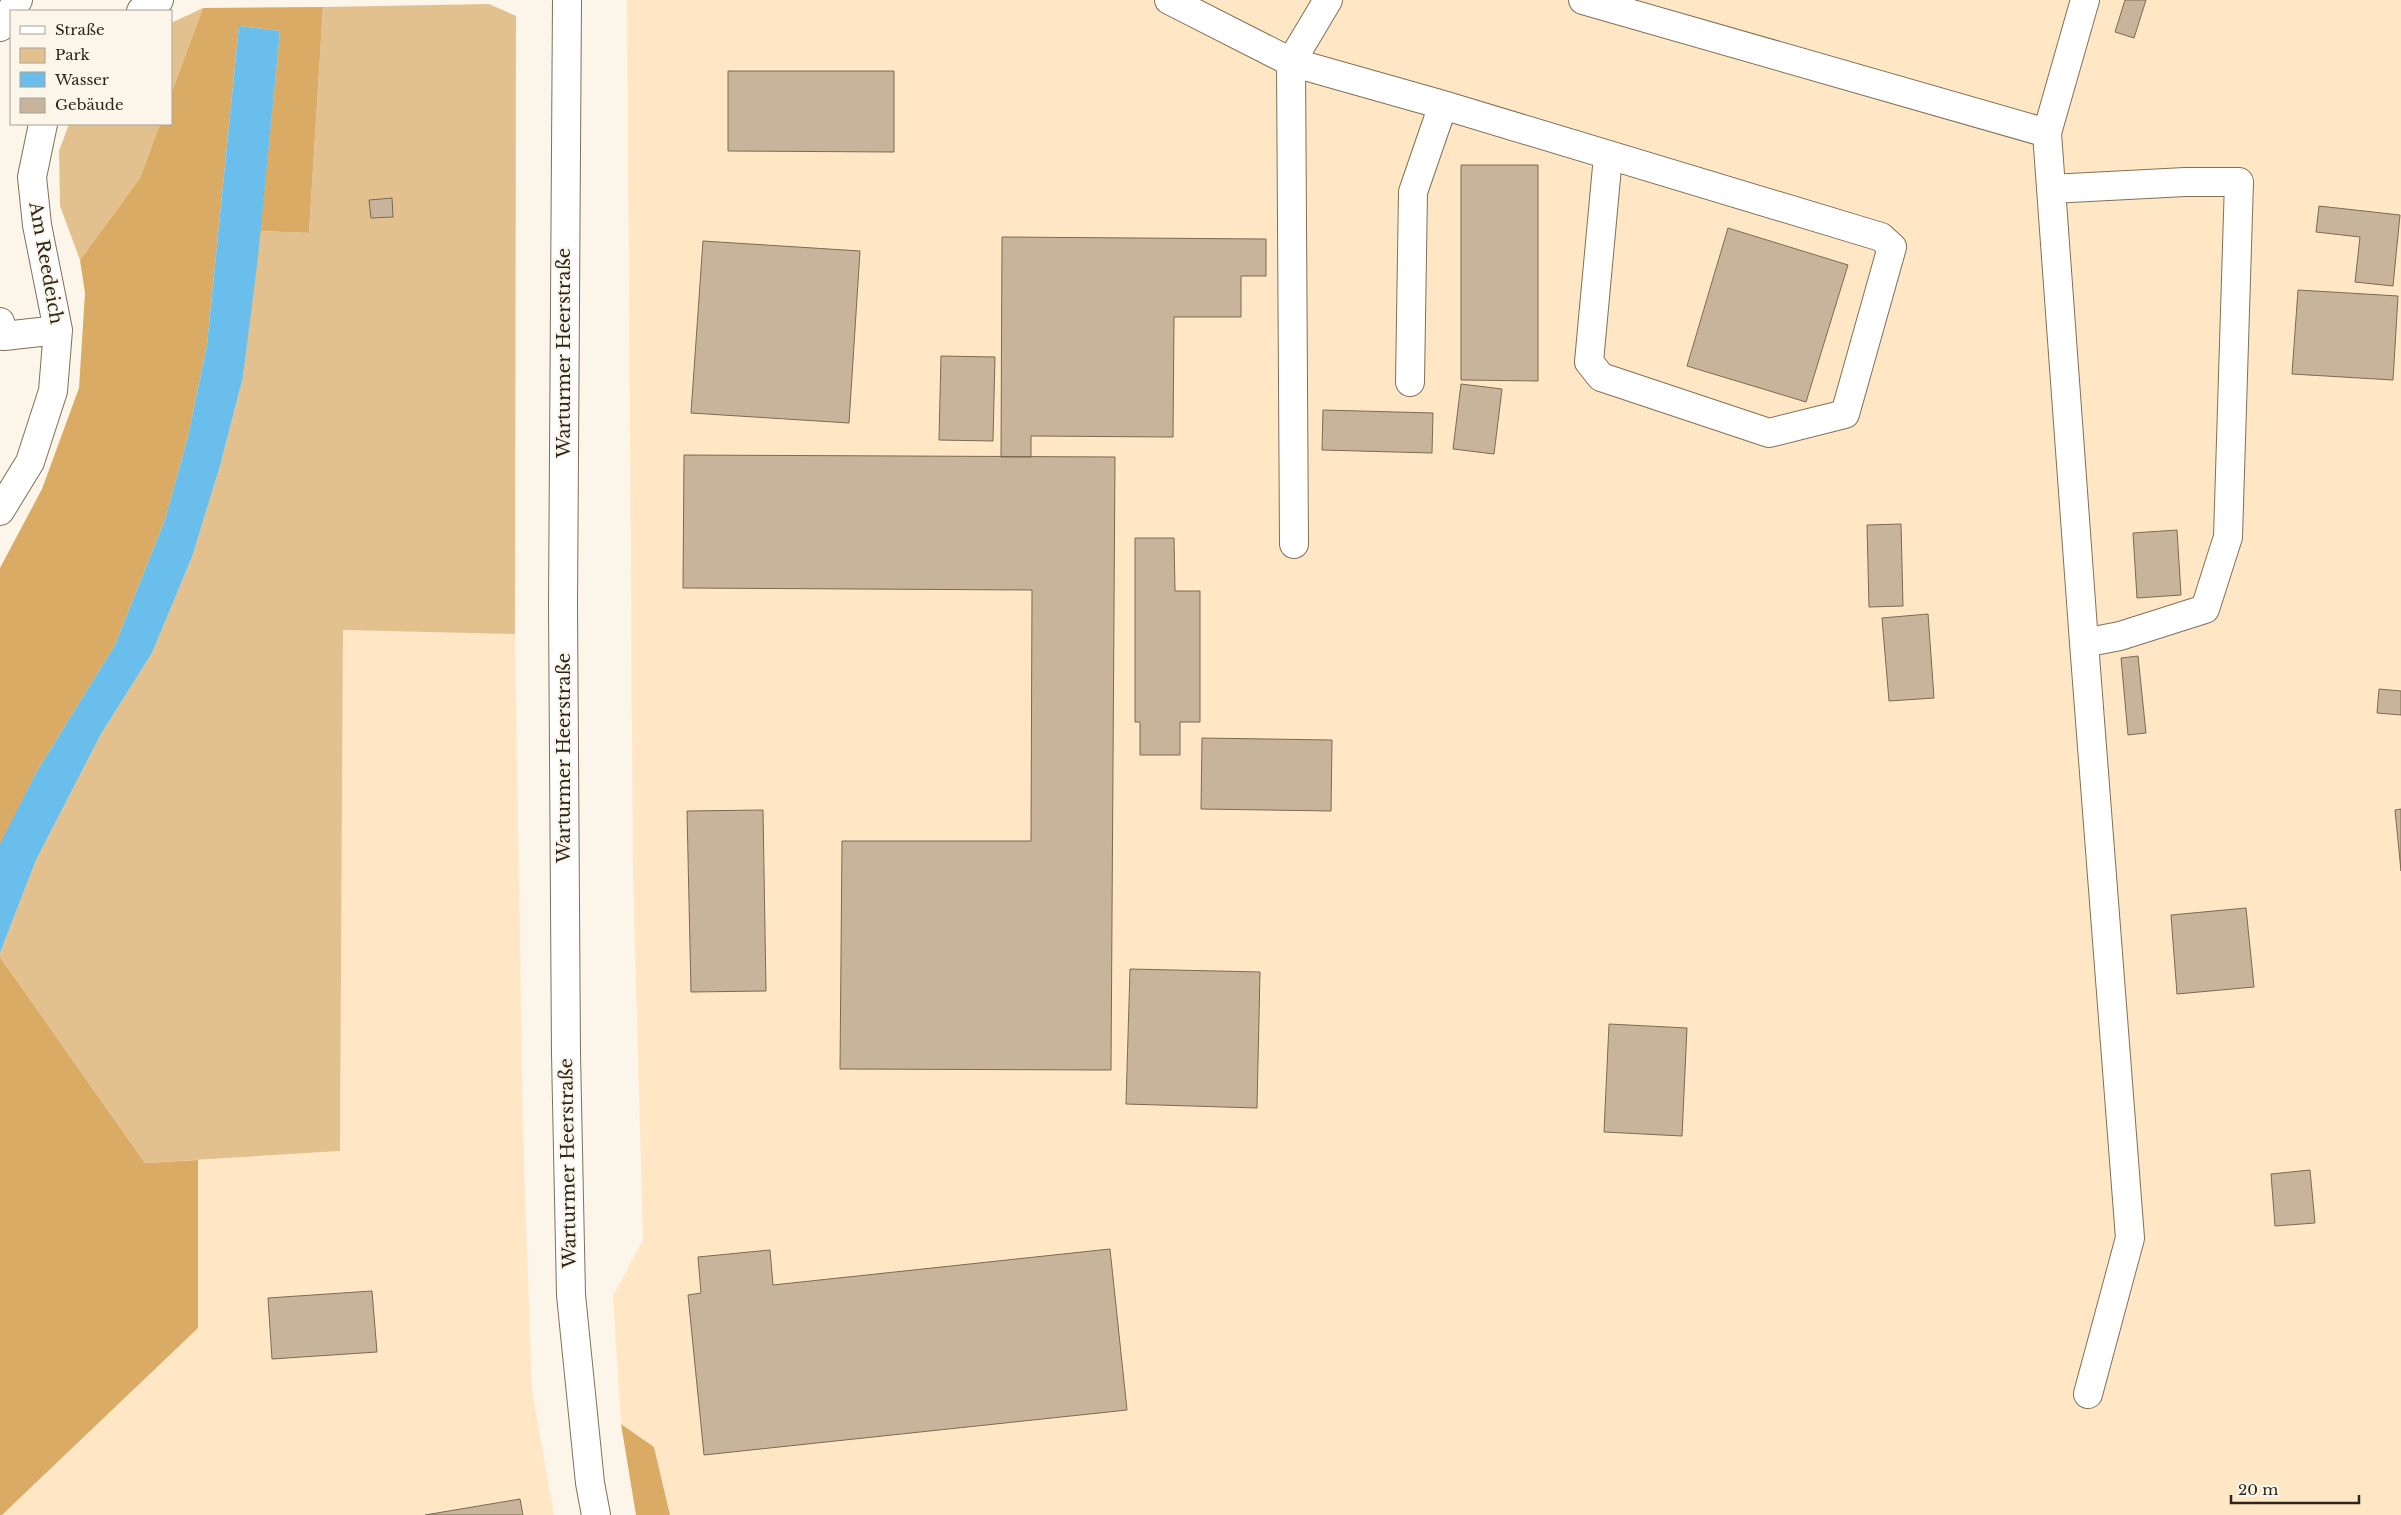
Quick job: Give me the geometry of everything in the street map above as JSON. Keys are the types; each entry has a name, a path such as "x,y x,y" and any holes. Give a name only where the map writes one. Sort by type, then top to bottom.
{"street":[{"path":"143,10 159,0"},
{"name":"Warturmer Heerstraße","path":"567,0 563,595 566,1054 571,1296 590,1483 596,1515"},
{"path":"1169,0 1291,62 1443,105 1881,237 1892,247 1845,414 1769,433 1601,377 1589,362 1608,156"},
{"path":"1294,544 1291,62 1328,0"},
{"path":"1583,0 2047,133"},
{"path":"2085,0 2047,133 2130,1238 2088,1394"},
{"path":"0,27 10,12"},
{"path":"1410,382 1413,192 1443,105"},
{"name":"Am Reedeich","path":"0,511 30,462 53,391 58,330 37,225 32,177 43,125"},
{"path":"2051,189 2185,182 2239,182 2228,537 2205,610 2120,636 2084,643"},
{"path":"0,322 4,336 58,330"}],"shaded area":[{"path":"627,0 2401,0 2401,1515 670,1515 654,1447 621,1424 613,1296 643,1240 633,874"},
{"path":"323,7 309,233 260,231 280,31 239,26 207,345 188,437 165,520 115,645 36,773 0,846 0,568 42,489 79,388 85,293 80,260 140,178 160,125 172,125 172,91 203,8"},
{"path":"343,630 515,634 523,1137 532,1390 554,1515 2,1515 198,1328 198,1160 340,1151"},
{"path":"0,957 145,1163 198,1160 198,1328 2,1515 0,1515"},
{"path":"621,1424 654,1447 670,1515 636,1515"}],"green space":[{"path":"489,4 516,16 515,634 343,630 340,1151 145,1163 0,957 0,953 36,860 101,734 152,653 192,557 220,466 243,377 260,231 309,233 323,7"},
{"path":"203,8 172,91 172,23"},
{"path":"69,125 160,125 140,178 80,260 60,206 59,151"}],"water":[{"path":"239,26 280,31 258,257 243,377 220,466 192,557 152,653 101,734 36,860 0,953 0,844 36,773 115,645 165,520 188,437 207,345"}],"building":[{"path":"2125,0 2146,0 2134,38 2115,32"},
{"path":"728,71 894,71 894,152 728,151"},
{"path":"1461,165 1538,165 1538,381 1461,380"},
{"path":"392,198 393,217 371,218 369,200"},
{"path":"2319,206 2400,215 2393,286 2355,282 2360,237 2316,232"},
{"path":"1728,228 1848,265 1806,402 1687,366"},
{"path":"1002,237 1266,239 1266,276 1241,276 1241,317 1174,317 1173,437 1031,436 1031,457 1001,457"},
{"path":"703,241 860,251 849,423 691,413"},
{"path":"2298,290 2398,296 2393,380 2292,374"},
{"path":"941,356 995,357 993,441 939,440"},
{"path":"1461,384 1502,389 1494,454 1453,449"},
{"path":"1323,410 1433,413 1432,453 1322,450"},
{"path":"684,455 1115,457 1111,1070 840,1069 842,841 1031,841 1032,590 683,588"},
{"path":"1901,524 1903,606 1869,607 1867,525"},
{"path":"2177,530 2181,595 2137,598 2133,533"},
{"path":"1135,538 1174,538 1175,591 1200,591 1200,722 1180,722 1180,755 1140,755 1140,722 1135,722"},
{"path":"1928,614 1934,698 1889,701 1882,618"},
{"path":"2138,656 2146,733 2128,735 2121,658"},
{"path":"2379,689 2401,691 2401,715 2377,713"},
{"path":"1202,738 1332,740 1331,811 1201,809"},
{"path":"2401,809 2401,871 2395,810"},
{"path":"763,810 766,991 691,992 687,811"},
{"path":"2246,908 2254,987 2177,994 2171,915"},
{"path":"1130,969 1260,972 1257,1108 1126,1104"},
{"path":"1609,1024 1687,1028 1682,1136 1604,1132"},
{"path":"2310,1170 2315,1223 2275,1226 2271,1174"},
{"path":"1110,1249 1127,1410 704,1455 688,1295 701,1293 698,1257 770,1250 773,1285"},
{"path":"372,1291 377,1352 272,1359 268,1298"},
{"path":"520,1499 523,1515 425,1515"}]}
